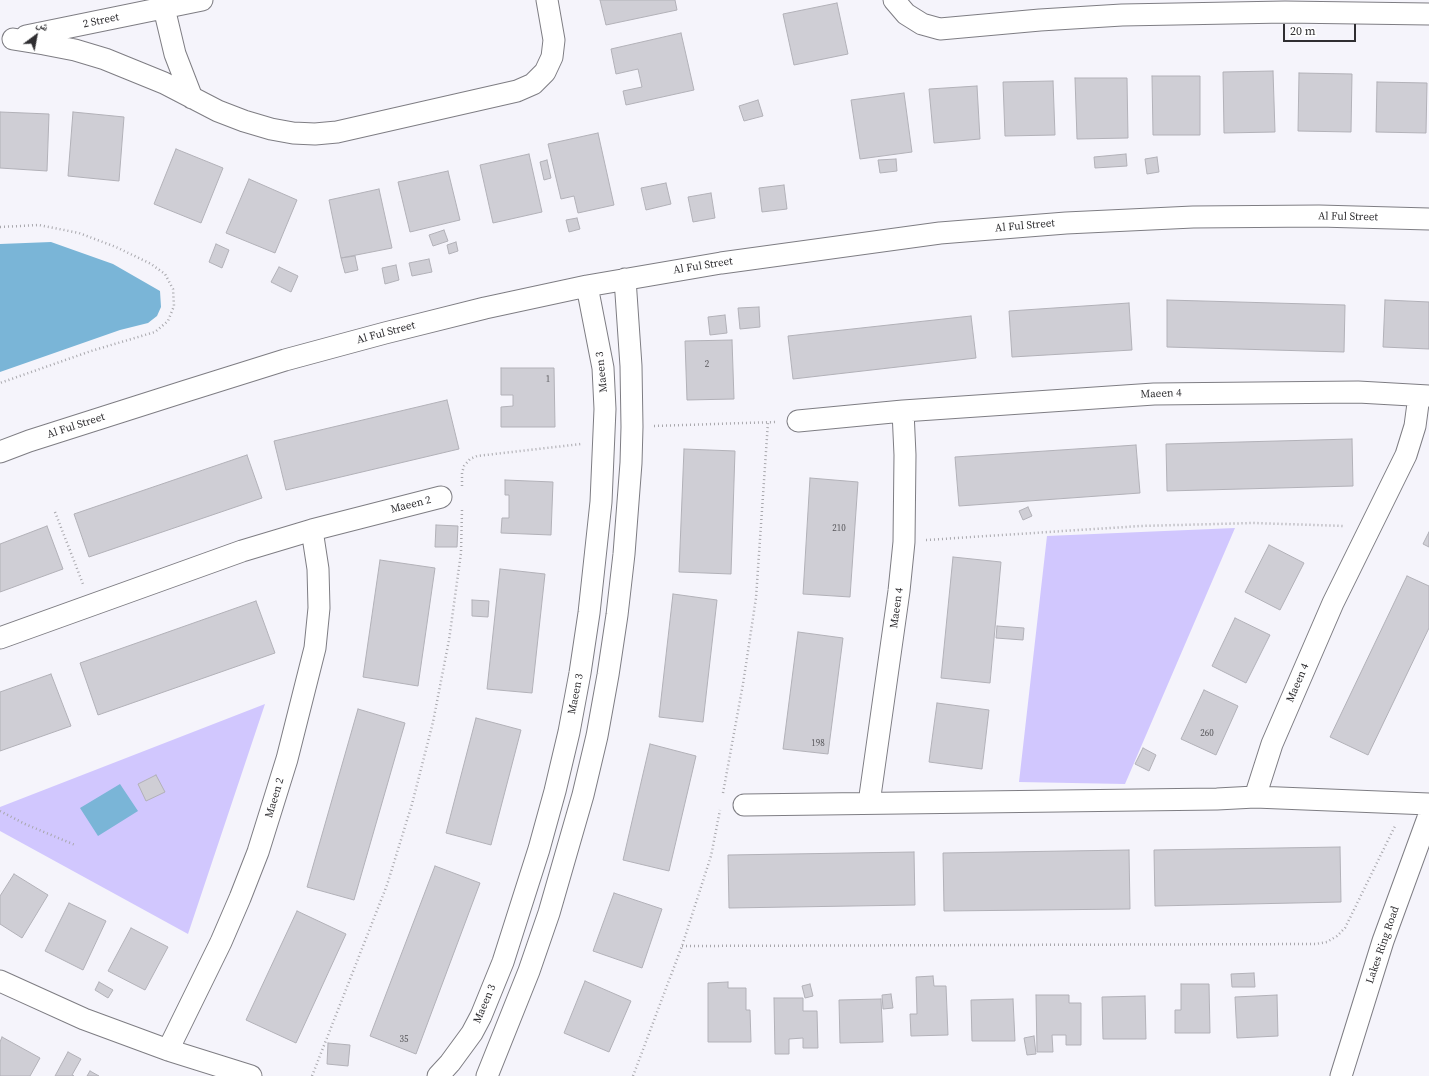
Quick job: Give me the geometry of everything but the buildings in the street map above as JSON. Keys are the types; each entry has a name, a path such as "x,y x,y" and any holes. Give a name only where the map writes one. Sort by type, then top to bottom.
{"street":[{"name":"2 Street","path":"6,40 202,0"},
{"path":"6,40 67,49 105,60 164,83 218,111 238,119 293,134 315,134 337,132 517,91 533,84 545,72 552,57 554,40 547,0"},
{"path":"894,0 906,14 922,24 940,28 1122,15 1284,12 1429,14"},
{"path":"164,8 175,54 192,98"},
{"name":"Al Ful Street","path":"0,452 29,441 285,360 385,333 485,308 587,286 721,262 940,233 1066,223 1208,217 1319,216 1429,219"},
{"path":"486,1076 529,971 549,913 583,795 597,736 608,676 618,607 628,508 632,427 631,366 625,279"},
{"name":"Maeen 3","path":"438,1076 462,1048 472,1033 503,962 555,791 569,732 589,613 601,502 605,409 604,368 587,286"},
{"name":"Maeen 4","path":"798,422 903,411 1154,394 1358,392 1424,396 1406,455 1333,603 1270,751 1255,797"},
{"name":"Maeen 4","path":"869,803 899,591 904,542 905,491 903,411"},
{"name":"Maeen 2","path":"0,638 242,551 312,530 441,497"},
{"name":"Maeen 2","path":"168,1050 221,942 240,898 258,852 287,759 314,648 319,608 318,569 312,530"},
{"path":"744,805 1217,799 1255,797 1429,804"},
{"name":"Lakes Ring Road","path":"1341,1076 1383,941 1429,815"},
{"path":"0,981 84,1019 168,1050 251,1076"}],"path":[{"path":"0,227 39,225 79,233 116,247 151,264 165,274 173,289 174,306 168,321 155,332 91,351 0,383"},
{"path":"723,795 743,684 756,598 768,422"},
{"path":"632,427 798,422"},
{"path":"462,493 462,473 464,466 470,459 477,456 603,442"},
{"path":"312,1076 387,884 412,804 433,722 449,640 461,553 462,508"},
{"path":"55,512 91,605"},
{"path":"904,542 1140,526 1254,523 1371,526"},
{"path":"682,946 1316,944 1327,942 1337,936 1345,928 1406,803"},
{"path":"633,1076 682,946 711,856 720,809"},
{"path":"0,811 25,824 75,845"}],"shaded area":[{"path":"1235,528 1125,784 1019,782 1047,536"},
{"path":"265,704 188,934 0,831 0,807"}],"water":[{"path":"51,242 113,264 160,291 161,307 157,316 148,323 120,330 0,372 0,244"},
{"path":"120,784 138,811 98,836 80,808"}]}
